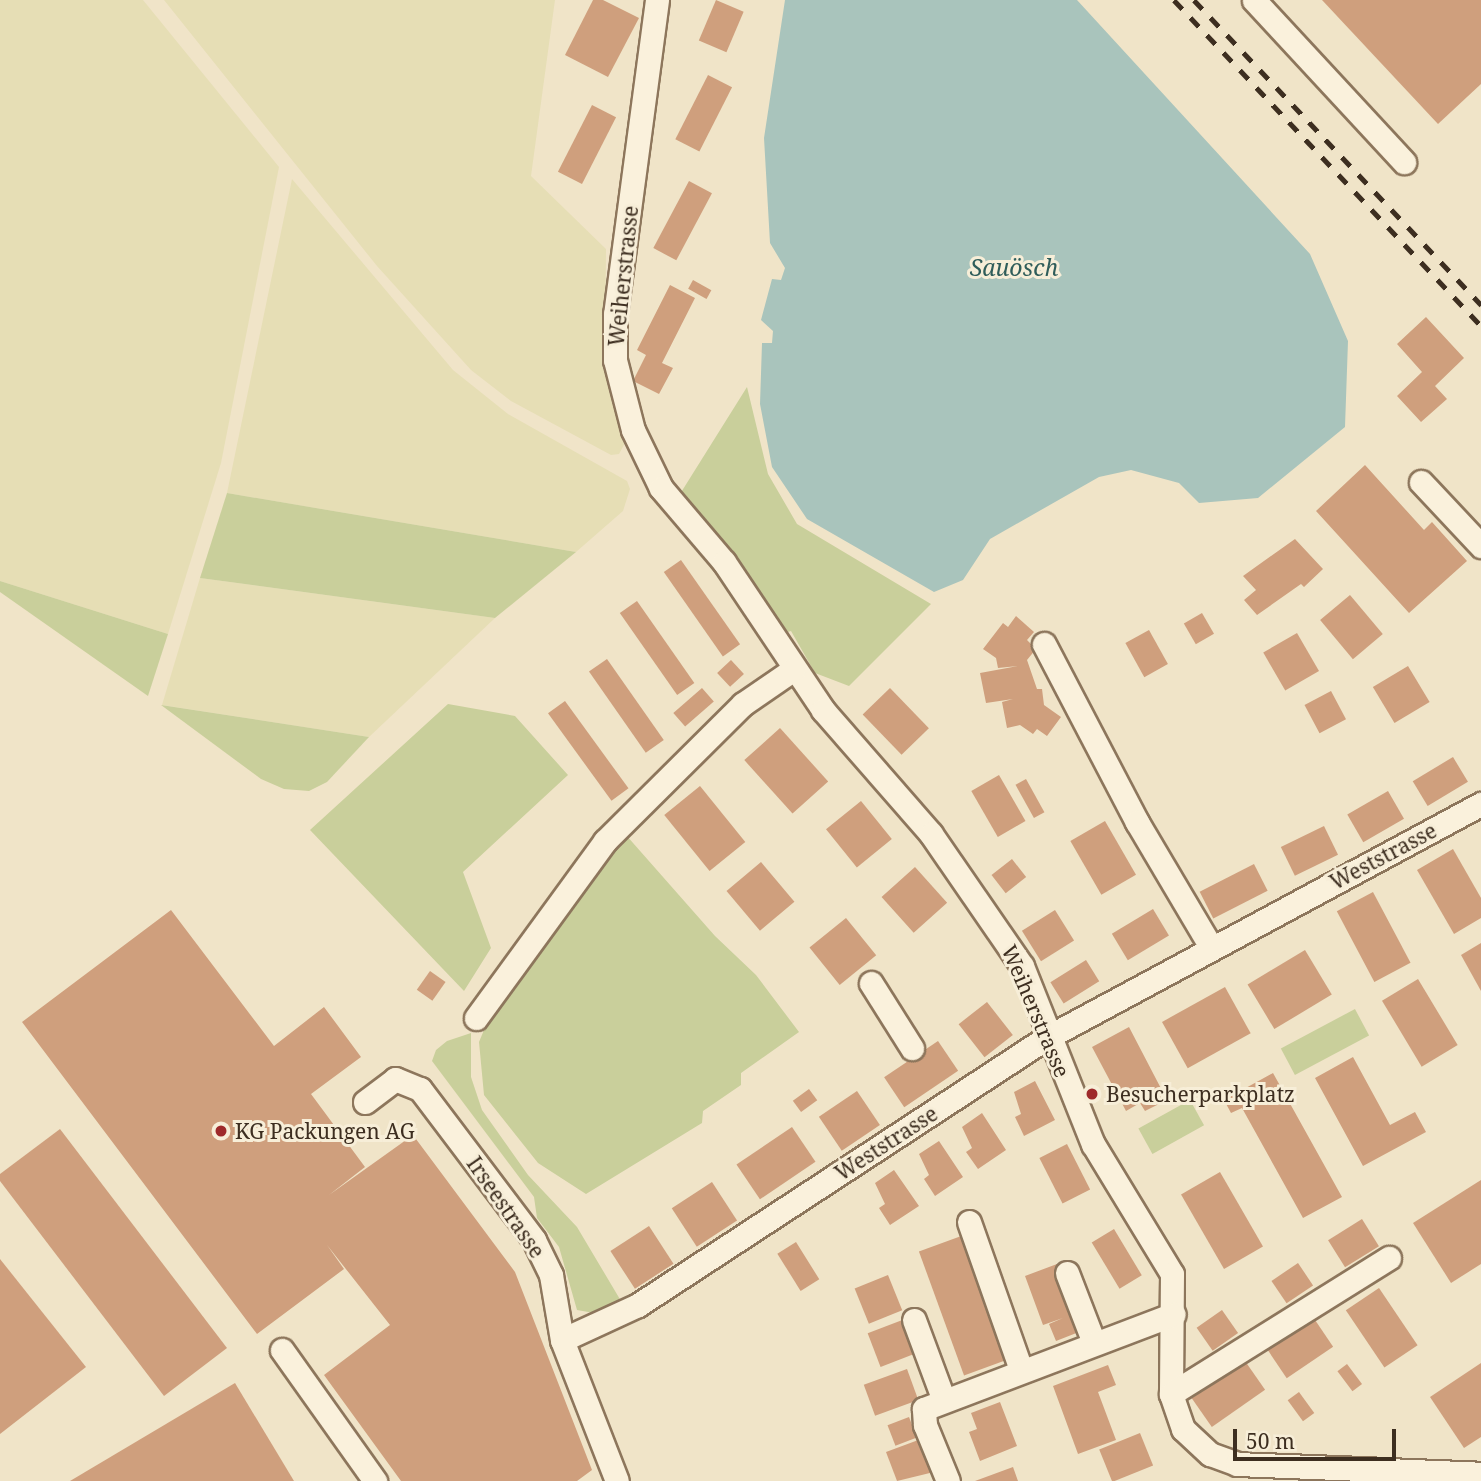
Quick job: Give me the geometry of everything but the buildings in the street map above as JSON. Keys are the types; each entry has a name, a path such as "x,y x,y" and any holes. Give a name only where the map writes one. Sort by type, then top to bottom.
{"street":[{"name":"Weiherstrasse","path":"657,0 614,314 621,395 661,488 724,562 793,669 931,834 1000,930 1022,966 1048,1037 1093,1144 1164,1254 1172,1274 1174,1314 1171,1394 1176,1415 1194,1442 1237,1464 1481,1474"},
{"path":"1254,0 1404,162"},
{"path":"1421,482 1481,546"},
{"path":"1044,644 1137,822 1211,947"},
{"path":"476,1018 605,841 743,704 793,669"},
{"name":"Weststrasse","path":"562,1340 638,1305 1048,1037 1481,804"},
{"path":"871,983 912,1048"},
{"name":"Irseestrasse","path":"365,1102 395,1079 420,1089 534,1240 551,1275 562,1340 617,1481"},
{"path":"969,1222 1021,1370"},
{"path":"1171,1394 1389,1258"},
{"path":"1068,1273 1094,1343"},
{"path":"948,1481 925,1425 924,1409 943,1398 1174,1314"},
{"path":"914,1320 943,1398"},
{"path":"282,1350 375,1481"}],"shaded area":[{"path":"0,0 143,0 279,167 221,463 168,634 0,581"},
{"path":"164,0 555,0 531,176 606,249 605,363 625,443 619,454 611,455 511,401 471,370 377,266"},
{"path":"292,179 453,370 508,414 627,481 630,489 623,511 576,552 227,493"},
{"path":"200,578 495,618 369,737 162,705"}],"green space":[{"path":"747,387 768,474 797,524 931,604 849,686 815,673 791,631 782,634 680,494"},
{"path":"227,493 576,552 495,618 200,578"},
{"path":"0,581 168,634 148,696 0,592"},
{"path":"448,704 515,716 568,775 463,872 491,948 464,991 310,830"},
{"path":"161,705 369,737 327,782 309,791 284,789 261,779"},
{"path":"626,835 715,936 756,975 799,1032 741,1073 741,1085 703,1111 702,1123 586,1194 538,1163 484,1095 479,1042 489,1018"},
{"path":"1355,1009 1369,1035 1295,1075 1281,1048"},
{"path":"471,1033 471,1077 482,1110 528,1175 577,1227 621,1301 594,1313 577,1310 559,1247 537,1218 534,1197 432,1061 436,1050 447,1041"},
{"path":"1190,1100 1204,1125 1152,1154 1138,1129"}],"water":[{"name":"Sauösch","path":"785,0 1077,0 1310,254 1348,341 1345,427 1258,498 1199,503 1179,483 1131,470 1099,477 990,539 963,580 934,592 807,519 772,467 760,404 762,343 772,343 773,331 761,320 772,279 781,280 785,268 770,243 764,138"}],"railway":[{"path":"1174,0 1481,326"},
{"path":"1194,0 1481,305"}],"place":[{"name":"Besucherparkplatz","path":"1092,1094"},
{"name":"KG Packungen AG","path":"221,1131"}]}
